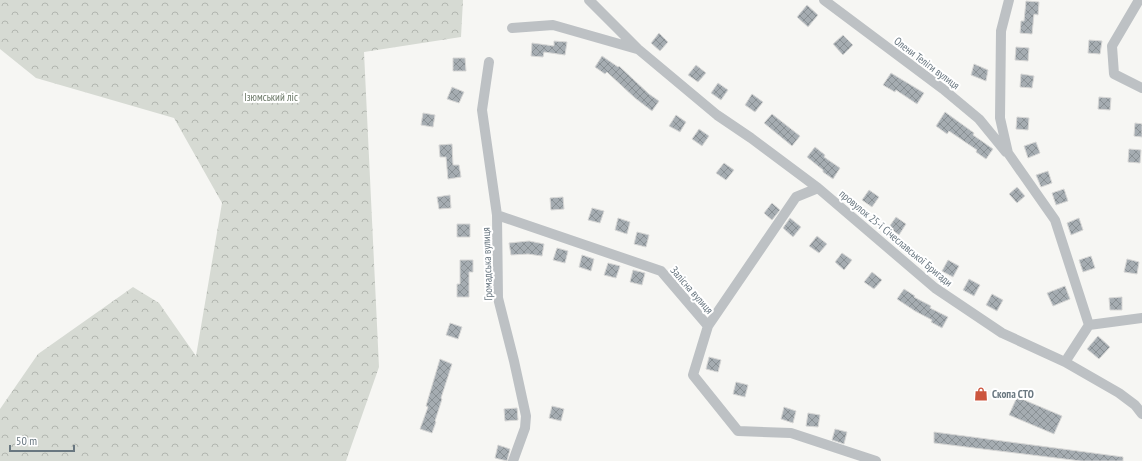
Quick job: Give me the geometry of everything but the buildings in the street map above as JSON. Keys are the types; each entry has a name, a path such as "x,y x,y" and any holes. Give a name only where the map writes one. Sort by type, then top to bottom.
{"street":[{"name":"провулок 25-ї Січеславської Бригади","path":"589,0 638,50 717,115 818,188 935,288 1002,333 1065,362 1119,393 1135,405 1142,414"},
{"name":"Олени Теліги вулиця","path":"824,0 943,89 979,119 1008,154 1055,220 1088,325"},
{"name":"Олени Теліги вулиця","path":"1008,154 1000,118 1001,31 1009,0"},
{"path":"1139,0 1112,46 1114,74 1142,88"},
{"name":"провулок 25-ї Січеславської Бригади","path":"512,28 553,25 638,50"},
{"name":"Громадська вулиця","path":"489,62 482,110 497,215 498,298 526,416 525,428 513,461"},
{"path":"708,326 796,197 818,188"},
{"name":"Залісна вулиця","path":"497,215 662,271 708,326 693,375 738,431 791,433 876,461"},
{"path":"1065,362 1088,325 1142,315"}],"green space":[{"name":"Ізюмський ліс","path":"0,0 463,0 461,37 364,52 379,367 346,461 0,461 0,409 38,354 133,287 159,303 196,356 222,203 174,118 36,78 0,49"}],"place":[{"name":"Скопа СТО","path":"981,394"}]}
